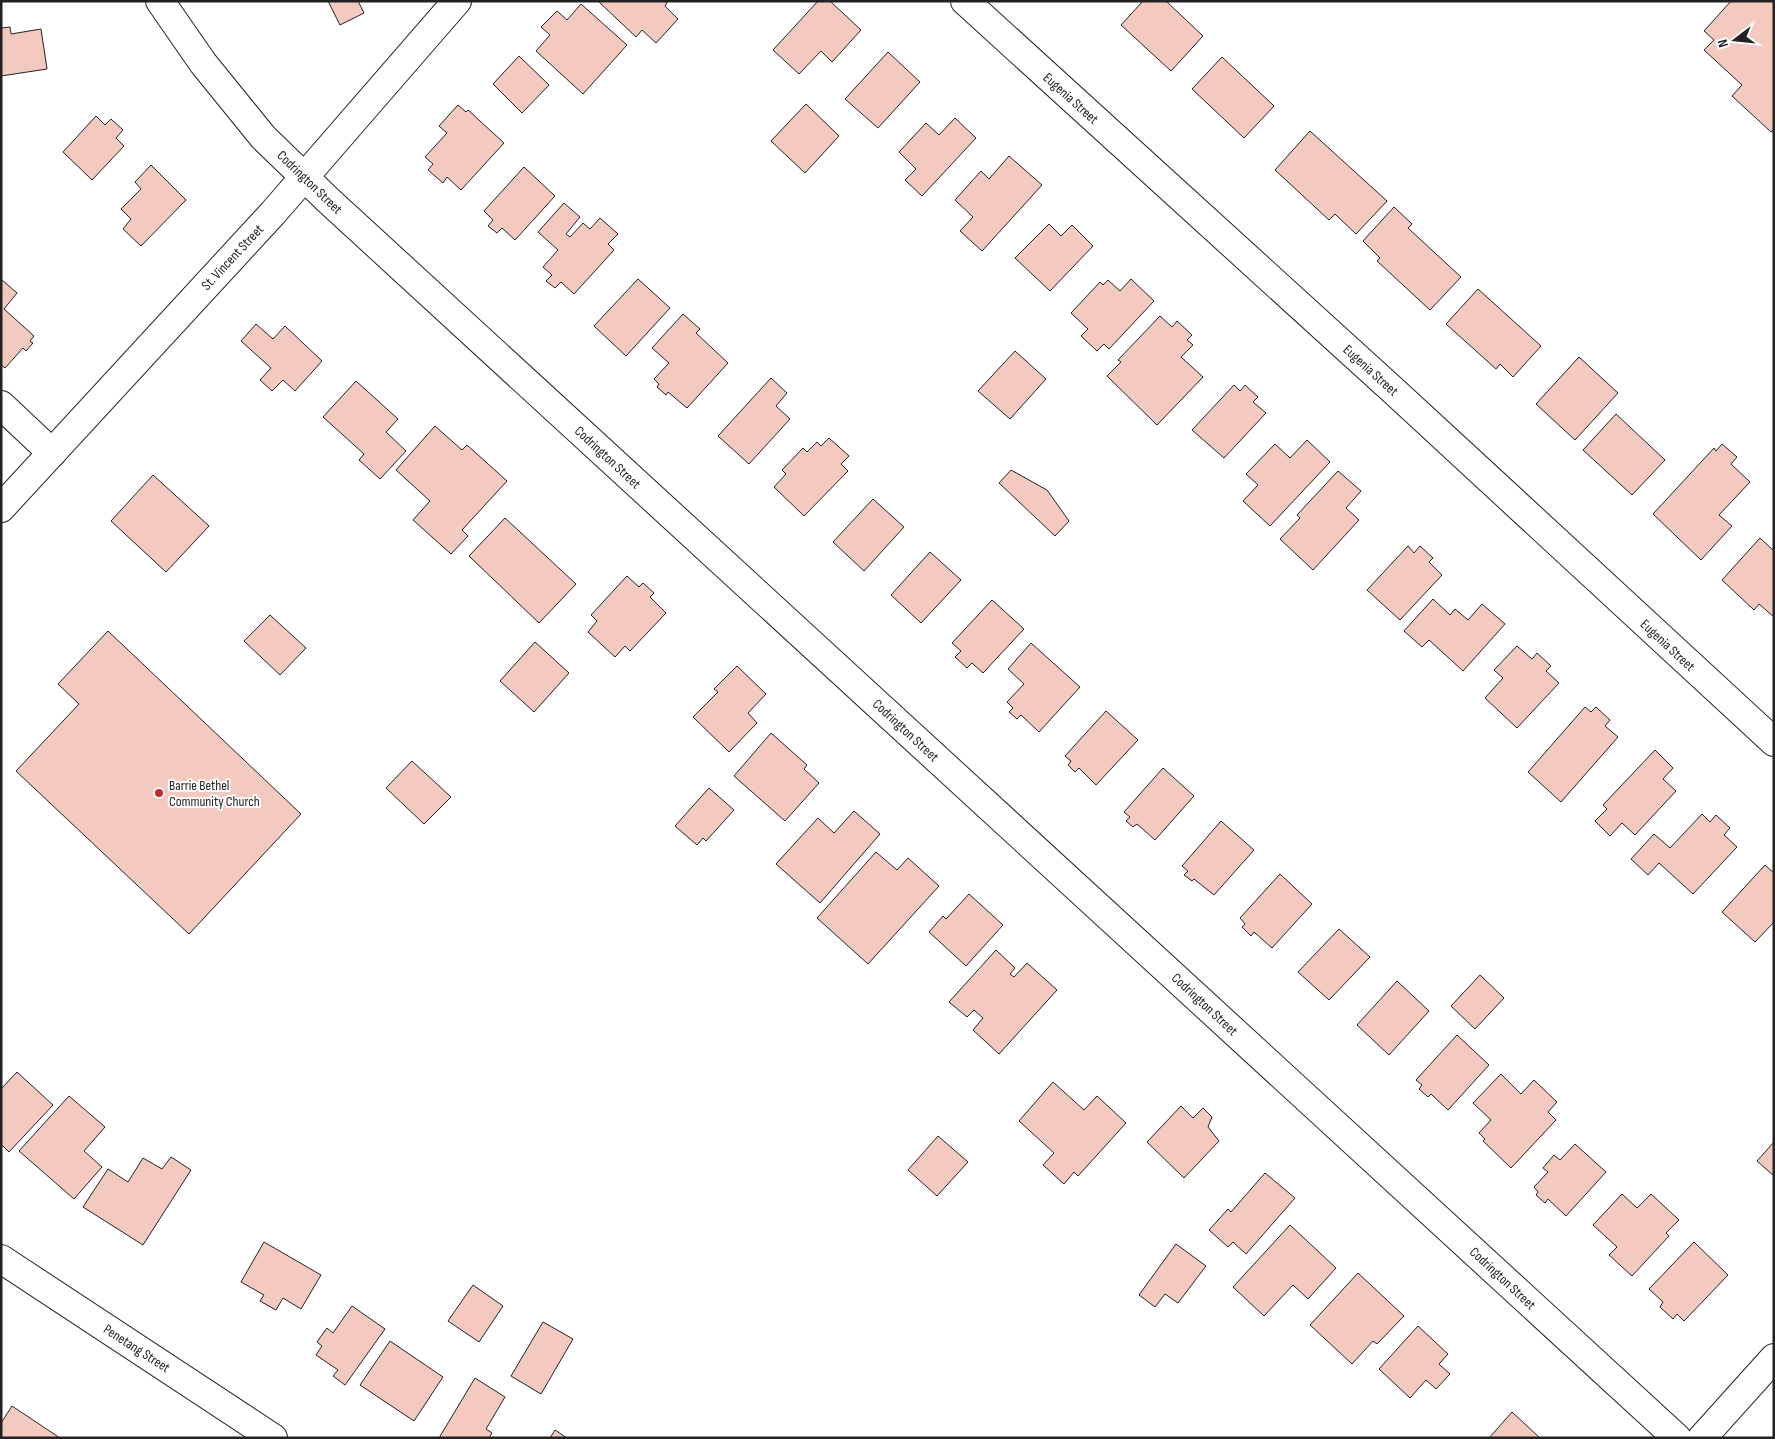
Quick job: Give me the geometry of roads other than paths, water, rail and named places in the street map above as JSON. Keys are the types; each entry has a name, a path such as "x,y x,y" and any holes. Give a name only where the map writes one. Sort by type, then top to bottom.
{"street":[{"name":"Codrington Street","path":"160,1 203,63 263,137 304,176 1677,1438"},
{"name":"St. Vincent Street","path":"1,508 266,220 457,1"},
{"name":"Eugenia Street","path":"965,1 1396,393 1774,742"},
{"path":"1,405 52,453"},
{"name":"Penetang Street","path":"1,1259 273,1438"},
{"path":"1702,1438 1774,1358"}],"place":[{"name":"Barrie Bethel Community Church","path":"159,793"}]}
